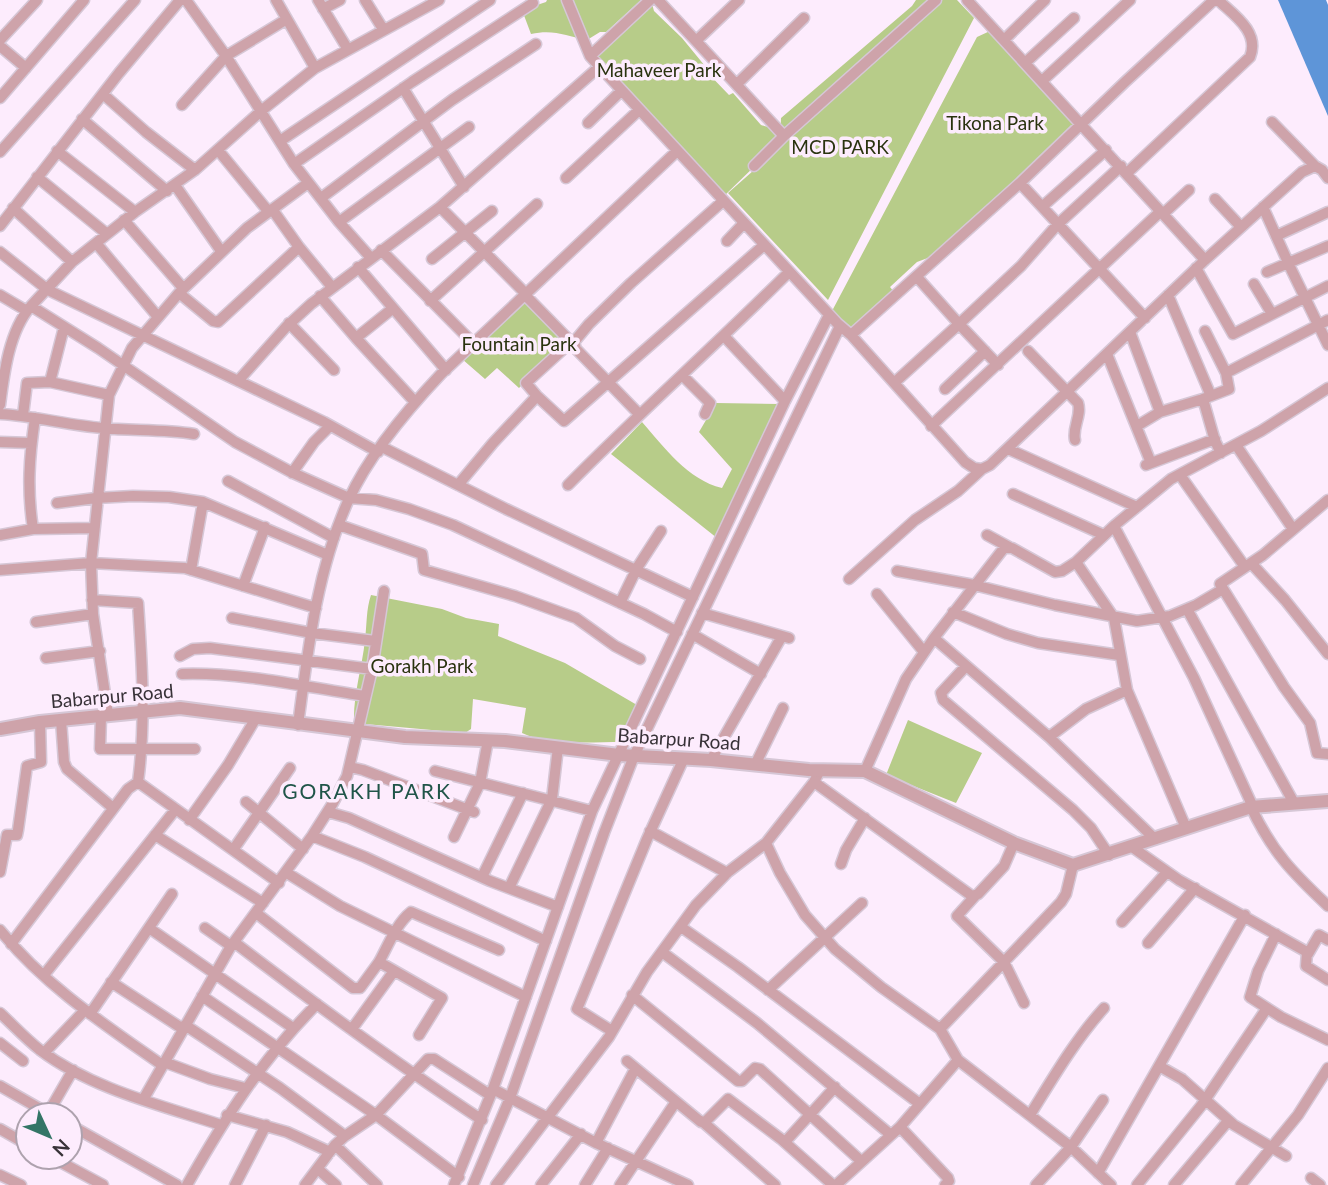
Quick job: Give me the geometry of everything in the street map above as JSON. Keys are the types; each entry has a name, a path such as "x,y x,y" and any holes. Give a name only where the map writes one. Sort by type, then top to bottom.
{"street":[{"path":"0,40 37,0"},
{"path":"0,97 85,0"},
{"path":"0,152 135,0"},
{"path":"276,0 315,68"},
{"path":"340,0 320,4 347,48"},
{"path":"365,0 383,29"},
{"path":"0,405 16,333 29,309 72,262 124,220 195,170 261,111 315,68 347,48 439,0"},
{"path":"280,141 490,0"},
{"path":"567,0 590,56 599,67 835,321 851,334 965,462 974,468 982,469"},
{"path":"590,56 650,0"},
{"path":"659,0 784,136"},
{"path":"697,40 738,0"},
{"path":"754,166 936,0"},
{"path":"967,0 1205,260"},
{"path":"1004,40 1045,0"},
{"path":"1042,81 1130,0"},
{"path":"851,334 1020,183 1125,82 1216,0 1249,31 1253,43 1250,57 1124,170 1059,223 1021,266 894,383"},
{"path":"0,226 82,119 187,1 226,56 294,164 371,258"},
{"path":"294,164 403,88 533,3"},
{"path":"737,84 804,18"},
{"path":"1025,63 1074,18"},
{"path":"182,105 226,56 287,19"},
{"path":"321,198 424,121 536,44"},
{"path":"0,46 26,68"},
{"path":"238,381 289,323 320,296 440,207 599,67"},
{"path":"403,88 464,187"},
{"path":"588,123 621,91"},
{"path":"103,94 195,170"},
{"path":"566,178 638,111"},
{"path":"82,119 171,188 221,251"},
{"path":"1272,122 1328,178"},
{"path":"339,222 469,127"},
{"path":"218,150 332,287"},
{"path":"1043,206 1106,150"},
{"path":"57,151 135,212"},
{"path":"298,725 316,608 328,555 349,498 380,449 415,402 446,370 677,152"},
{"path":"849,579 915,520 958,491 1008,449 1196,268 1302,172 1315,166"},
{"path":"37,177 107,234"},
{"path":"195,749 100,749 104,715 90,563 109,395 121,366 142,336 181,291 221,251 270,210 308,183"},
{"path":"1020,183 1145,318"},
{"path":"932,426 1189,190"},
{"path":"1215,199 1241,227"},
{"path":"723,201 623,291 572,344 526,383 537,396 564,421 764,245"},
{"path":"430,301 537,204"},
{"path":"440,207 639,414"},
{"path":"1263,207 1304,297 1323,322 1328,345"},
{"path":"13,208 72,262"},
{"path":"432,259 492,211"},
{"path":"1276,236 1328,212"},
{"path":"124,220 181,291 212,321 218,322 299,247"},
{"path":"727,240 744,223"},
{"path":"96,243 158,317"},
{"path":"1267,272 1328,246"},
{"path":"381,250 474,344"},
{"path":"0,252 48,290 330,426 637,568 693,597"},
{"path":"358,267 446,370"},
{"path":"1196,268 1233,334 1328,286"},
{"path":"568,485 789,272"},
{"path":"917,276 998,365"},
{"path":"1254,284 1272,314"},
{"path":"0,295 64,327 235,442 292,473 349,498 376,500 431,516 677,632"},
{"path":"1168,295 1207,398 1215,439 1221,453"},
{"path":"320,296 415,402"},
{"path":"356,338 392,309"},
{"path":"202,996 376,1115 457,1181 482,1120 592,811 785,401 835,321"},
{"path":"473,1185 510,1098 634,756 835,321"},
{"path":"1226,373 1323,322"},
{"path":"289,323 334,370"},
{"path":"50,382 64,327"},
{"path":"1137,426 1160,412 1228,389 1226,373 1205,331"},
{"path":"1130,332 1160,412"},
{"path":"724,336 785,401"},
{"path":"945,389 985,351"},
{"path":"1028,351 1068,392 1079,409 1075,440"},
{"path":"1107,354 1137,426 1148,464 1215,439"},
{"path":"0,365 9,356"},
{"path":"682,374 715,402 705,414"},
{"path":"23,415 27,383 50,382 109,395"},
{"path":"987,535 1055,572 1062,571 1076,562 1137,507 1180,475 1236,445 1328,388"},
{"path":"458,485 537,396"},
{"path":"0,414 105,428 171,430 194,434"},
{"path":"33,529 28,493 35,418"},
{"path":"292,473 314,442 330,426"},
{"path":"0,442 31,443"},
{"path":"1236,445 1293,530"},
{"path":"1008,449 1137,507"},
{"path":"1180,475 1248,565 1328,654"},
{"path":"228,481 334,538"},
{"path":"1013,494 1104,535"},
{"path":"57,503 96,498 169,497 203,502 328,555"},
{"path":"191,570 203,502"},
{"path":"1327,504 1220,584 1284,687 1310,723 1317,752 1328,754"},
{"path":"339,525 422,554 424,570 514,596 576,618 640,660"},
{"path":"1114,526 1199,688 1252,807 1277,854 1297,878 1328,906"},
{"path":"243,586 265,527"},
{"path":"0,535 33,529 93,528"},
{"path":"620,603 637,568 661,531"},
{"path":"865,771 906,679 974,585 1004,548 1010,547"},
{"path":"1076,562 1116,624 1119,655 1127,690 1186,828"},
{"path":"0,570 90,563 191,570 316,608"},
{"path":"897,571 1137,621 1164,618 1223,589"},
{"path":"143,1100 232,944 312,836 328,812 351,767 372,669 384,591"},
{"path":"877,594 924,652"},
{"path":"11,944 113,808 128,789 138,782 143,749 143,711 138,603 92,600"},
{"path":"1187,609 1294,803"},
{"path":"954,612 1007,634 1038,643 1119,655"},
{"path":"702,613 785,637 711,760"},
{"path":"36,622 93,614"},
{"path":"232,618 312,633 376,641"},
{"path":"692,634 761,674"},
{"path":"934,638 1049,737 1155,839"},
{"path":"180,656 192,649 210,648 372,669"},
{"path":"46,658 100,652"},
{"path":"966,666 941,693 943,700 1073,810 1091,828 1109,855"},
{"path":"182,674 235,677 365,696"},
{"path":"1049,737 1086,709 1127,690"},
{"name":"Babarpur Road","path":"0,729 40,722 180,708 405,737 488,740 619,755 711,760 817,776 865,771 1014,843 1073,865"},
{"path":"755,765 783,708"},
{"path":"189,820 228,765 256,718"},
{"path":"61,720 65,766 113,808"},
{"path":"0,872 4,834 17,835 28,765 41,762 40,722"},
{"path":"454,837 470,811 481,783 488,740"},
{"path":"509,888 552,799 558,747"},
{"path":"612,1031 577,1009 650,831 684,758"},
{"path":"351,767 470,811"},
{"path":"233,850 290,768"},
{"path":"435,771 592,811"},
{"path":"496,1185 612,1031 632,995 696,905 727,873 766,843 817,776 865,818 969,895 975,896"},
{"path":"138,782 279,883"},
{"path":"482,877 523,793"},
{"path":"940,1029 1065,897 1073,865 1252,807 1328,801"},
{"path":"246,802 303,849"},
{"path":"44,975 175,810"},
{"path":"328,812 361,822 482,877 558,907"},
{"path":"841,864 865,818"},
{"path":"650,831 727,873"},
{"path":"155,835 263,903"},
{"path":"312,836 386,866 546,941"},
{"path":"766,843 789,890 824,937 881,987 940,1029 958,1060 1071,1147 1111,1185"},
{"path":"1014,843 1004,866 957,916 1004,962 1024,1003"},
{"path":"1132,847 1167,872 1308,954"},
{"path":"1122,922 1167,872"},
{"path":"287,873 310,890 394,934 526,997"},
{"path":"1148,943 1195,888"},
{"path":"44,1053 88,1012 172,894"},
{"path":"768,990 862,903"},
{"path":"256,913 353,988 360,988 411,912 499,950"},
{"path":"1098,1173 1245,915"},
{"path":"681,927 920,1104"},
{"path":"149,928 293,1028"},
{"path":"205,928 232,944 414,1075 482,1120"},
{"path":"0,930 44,975 88,1012 163,1063 245,1088"},
{"path":"1276,934 1250,992 1254,1001 1328,1040"},
{"path":"1328,940 1319,935 1308,954 1306,966 1328,980"},
{"path":"662,952 732,1003 891,1135"},
{"path":"379,962 442,998 419,1035"},
{"path":"352,1029 394,971"},
{"path":"111,982 280,1088 345,1136"},
{"path":"632,995 735,1080 742,1081 754,1069 760,1069 861,1161"},
{"path":"187,1185 245,1088 293,1028 317,1004"},
{"path":"1030,1115 1069,1051 1104,1007"},
{"path":"1137,1185 1206,1099 1267,1009"},
{"path":"0,1013 44,1053 73,1070 143,1100 221,1125"},
{"path":"0,1043 23,1060"},
{"path":"304,1185 345,1136 376,1115 426,1061 432,1058 492,1092 510,1098 596,1143 688,1185"},
{"path":"702,1122 728,1099 785,1142 834,1185 900,1127 958,1060"},
{"path":"627,1061 775,1185"},
{"path":"1159,1066 1182,1079 1228,1121 1286,1156"},
{"path":"1241,1185 1298,1115 1328,1068"},
{"path":"596,1143 635,1069"},
{"path":"56,1101 73,1070"},
{"path":"0,1086 26,1101"},
{"path":"785,1142 835,1087"},
{"path":"1039,1184 1071,1147 1103,1100"},
{"path":"620,1185 675,1103"},
{"path":"227,1115 266,1125 332,1149 377,1185"},
{"path":"1174,1185 1228,1121"},
{"path":"235,1185 266,1125"},
{"path":"900,1127 948,1178 946,1185"},
{"path":"84,1133 177,1185"},
{"path":"541,1185 581,1135"},
{"path":"585,1185 608,1148"},
{"path":"318,1169 336,1185"},
{"path":"77,1171 103,1185"},
{"path":"1311,1178 1320,1185"},
{"path":"4,1180 21,1185"}],"green space":[{"path":"547,0 641,0 606,32 600,32 587,40 553,33 531,34 522,10"},
{"name":"MCD PARK","path":"916,0 957,0 974,18 828,300 728,193 780,147 781,118"},
{"name":"Mahaveer Park","path":"652,4 654,11 682,38 705,66 704,69 729,95 733,93 761,125 771,128 779,139 723,197 592,55"},
{"name":"Tikona Park","path":"990,31 1077,124 933,256 917,262 890,287 894,292 858,329 847,327 832,311 977,37"},
{"name":"Fountain Park","path":"527,296 563,344 519,388 497,368 485,379 462,359"},
{"path":"716,403 779,404 717,538 611,454 642,422 688,470 698,478 722,488 732,469 699,432"},
{"name":"Gorakh Park","path":"371,595 499,624 498,636 565,663 637,705 622,742 571,742 533,737 522,733 526,708 473,699 471,729 465,733 354,723"},
{"path":"908,720 982,753 956,803 886,775"}],"water":[{"path":"1278,0 1326,0 1328,116"}],"district":[{"name":"GORAKH PARK","path":"367,792"}]}
